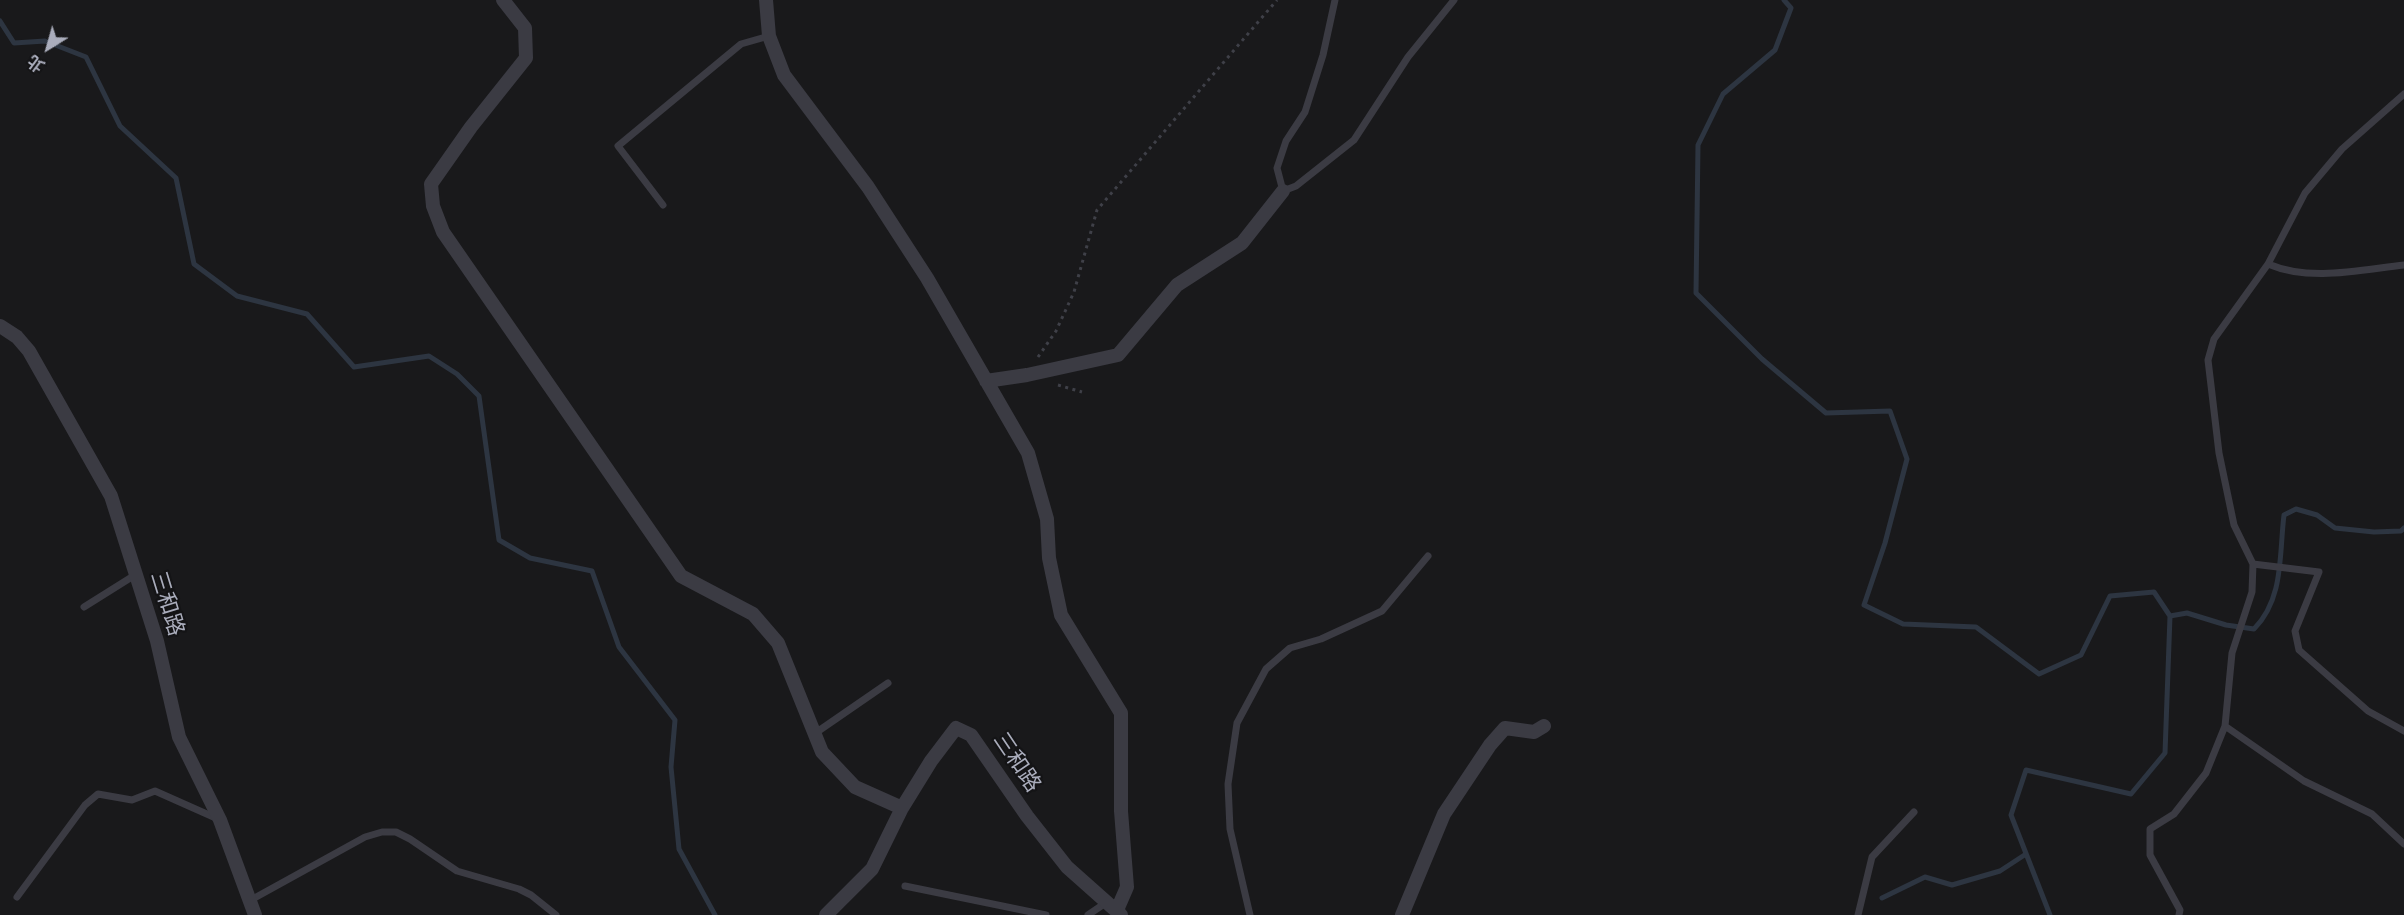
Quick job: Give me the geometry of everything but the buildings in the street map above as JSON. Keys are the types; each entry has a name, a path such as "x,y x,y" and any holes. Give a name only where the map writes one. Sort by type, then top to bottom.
{"street":[{"path":"503,0 525,28 526,58 471,127 431,184 433,206 443,232 681,576 753,614 778,643 822,752 855,787 902,808"},
{"path":"766,0 769,36 784,75 868,187 927,278 1028,453 1047,519 1049,558 1061,615 1121,714 1121,811 1127,887 1115,909"},
{"path":"986,381 1026,375 1118,355 1177,285 1242,243 1283,191"},
{"name":"三和路","path":"0,326 17,337 29,351 111,496 157,641 179,737 220,820 255,915"},
{"path":"1402,915 1444,814 1490,745 1505,728 1534,732 1544,726"},
{"name":"三和路","path":"826,915 872,869 902,808 931,761 956,728 971,735 1027,816 1067,867 1115,909"}],"lane":[{"path":"1335,0 1323,55 1305,112 1286,141 1277,168 1283,191 1296,186 1354,140 1408,57 1454,0"},
{"path":"663,205 618,146 741,44 769,36"},
{"path":"2179,915 2180,910 2150,855 2150,829 2174,814 2206,773 2225,726 2232,653 2252,592 2253,564 2234,525 2219,453 2208,360 2214,339 2268,264 2305,193 2342,149 2404,94"},
{"path":"2268,264 2283,270 2320,274 2404,266"},
{"path":"1251,915 1230,829 1228,784 1237,723 1266,669 1290,648 1322,639 1382,611 1428,556"},
{"path":"2253,564 2319,572 2295,631 2299,650 2368,711 2404,731"},
{"path":"84,607 135,575"},
{"path":"813,734 888,683"},
{"path":"2225,726 2304,781 2372,814 2404,844"},
{"path":"17,897 85,805 98,794 132,800 155,791 220,820"},
{"path":"1858,915 1872,857 1914,812"},
{"path":"249,901 365,837 382,832 396,832 457,871 519,889 531,895 556,915"},
{"path":"905,886 1046,915"},
{"path":"1088,915 1115,909"}],"path":[{"path":"1082,392 1026,375 1056,331 1074,292 1097,210 1277,0"}],"waterway":[{"path":"1784,0 1791,8 1775,50 1723,94 1698,145 1696,293 1762,359 1826,413 1890,411 1907,459 1885,543 1864,605 1903,624 1976,627 2039,674 2081,655 2110,596 2154,592 2170,616 2165,753 2131,794 2026,770 2011,815 2050,915"},
{"path":"0,21 14,43 45,41 86,57 120,126 176,178 194,264 237,296 307,314 354,367 429,356 457,374 479,396 499,540 530,558 592,571 619,647 675,720 671,767 679,849 715,915"},
{"path":"2170,616 2187,613 2226,625 2254,629 2264,617 2275,590 2284,515 2296,509 2317,515 2335,528 2374,532 2401,531 2404,528"},
{"path":"1882,898 1925,877 1952,885 2000,871 2026,854"}]}
